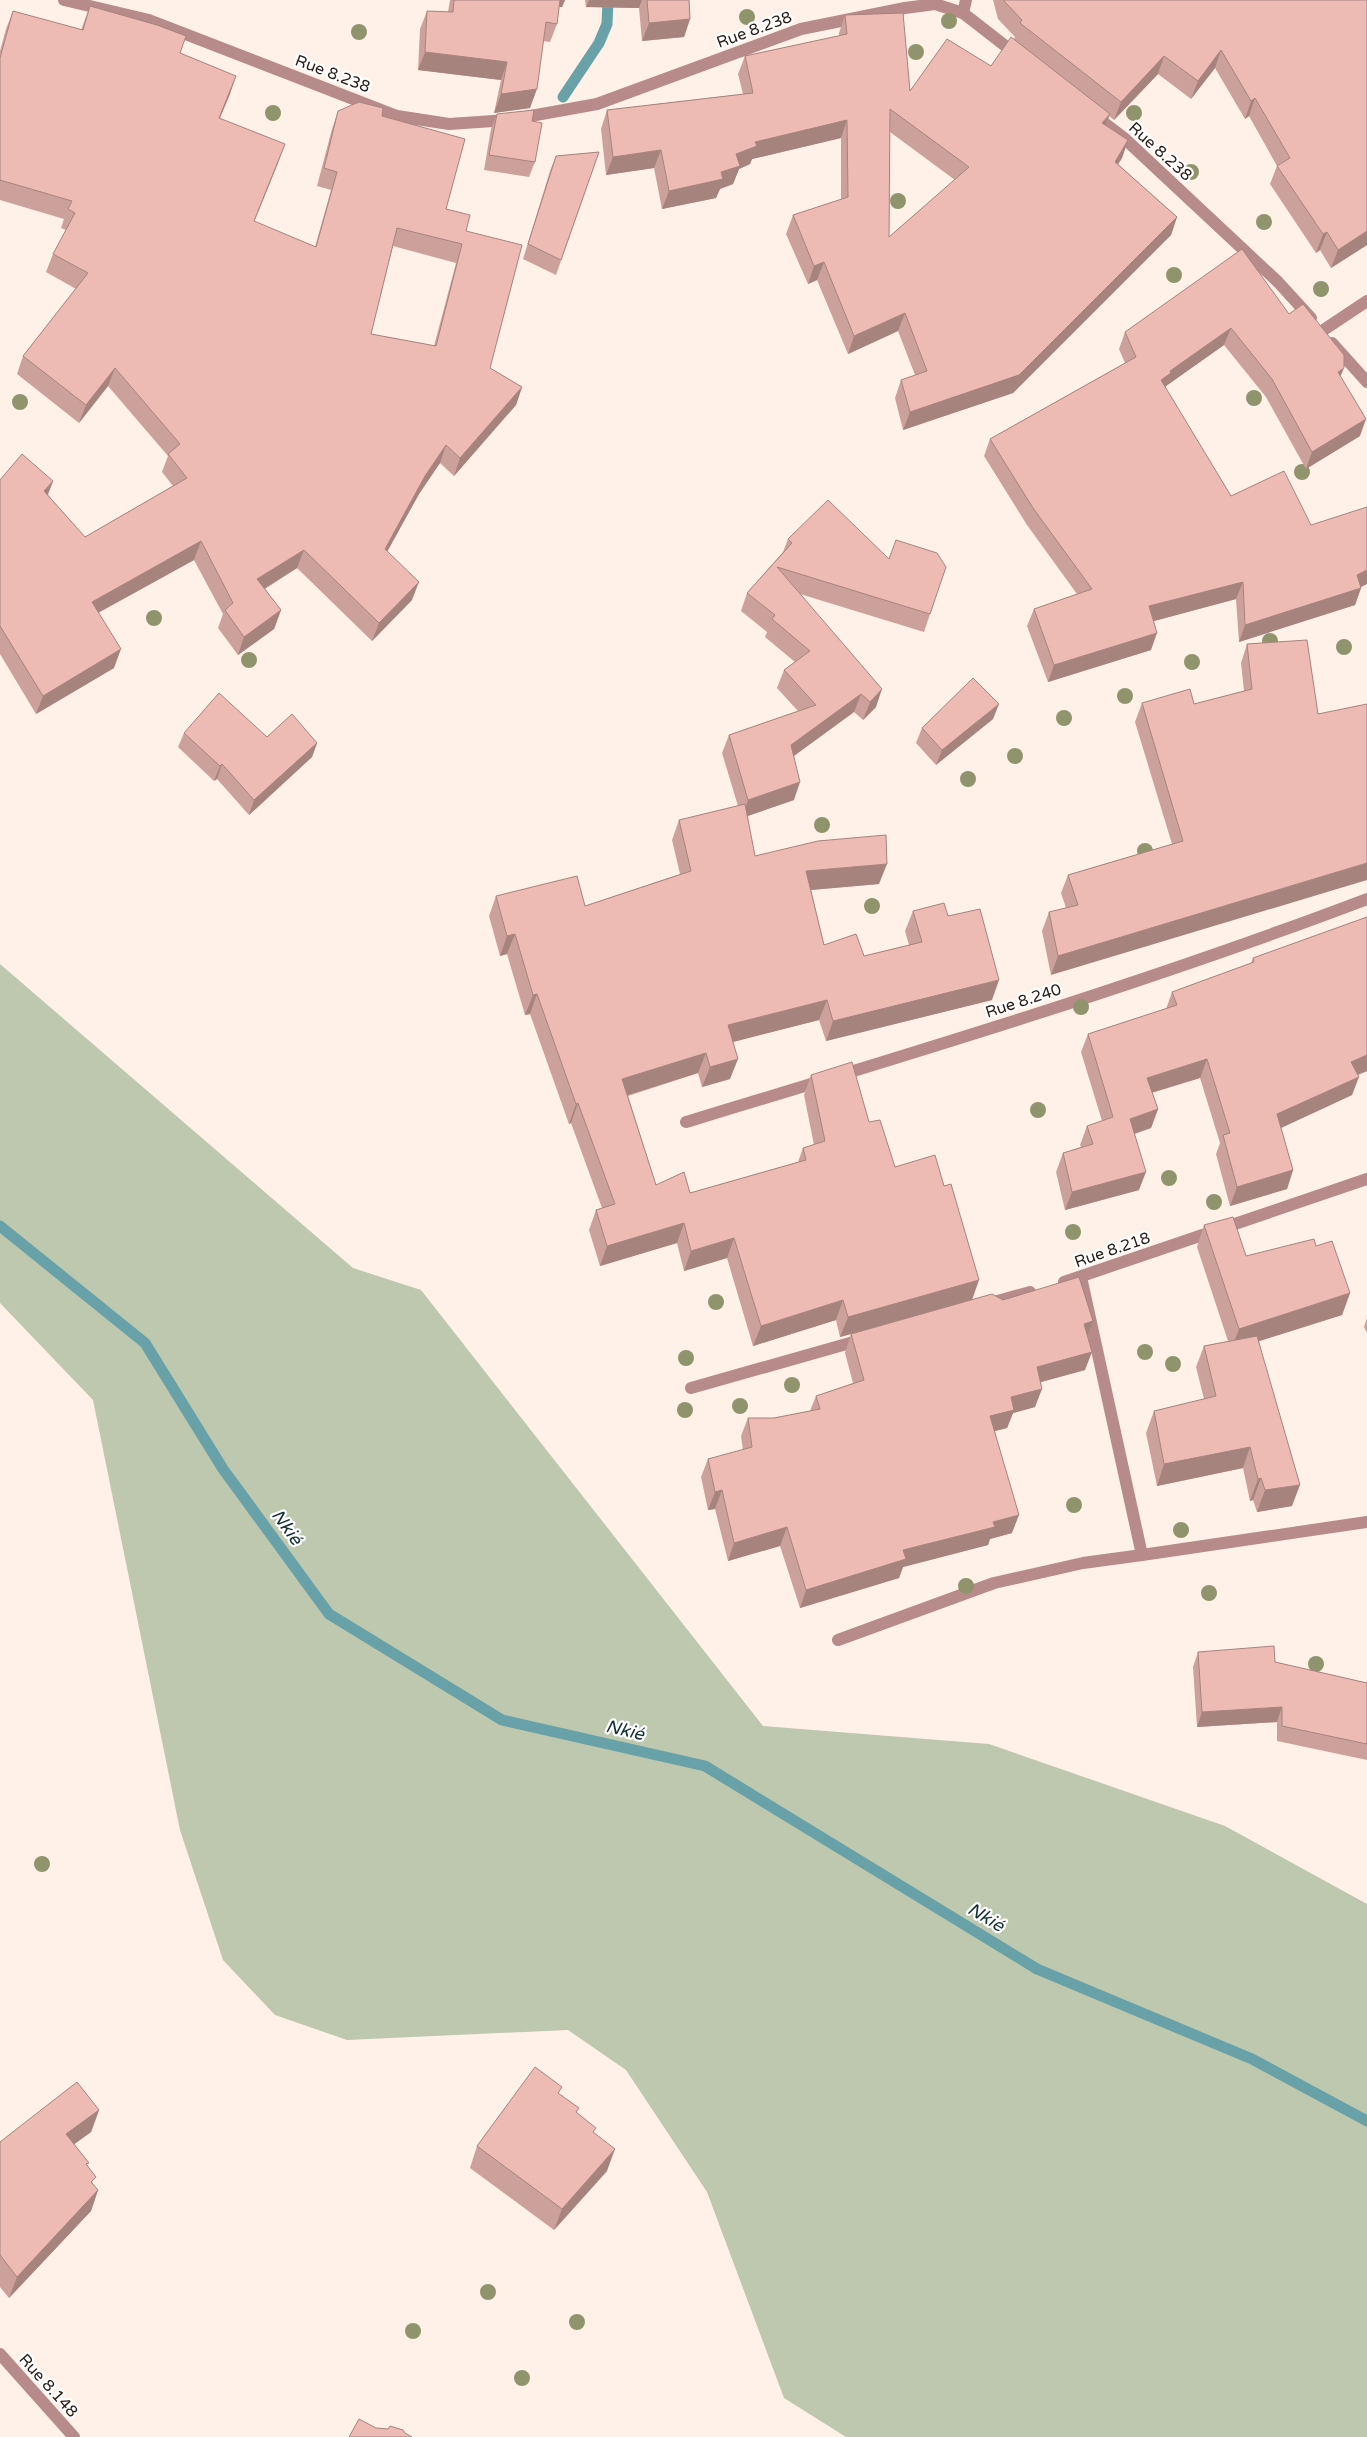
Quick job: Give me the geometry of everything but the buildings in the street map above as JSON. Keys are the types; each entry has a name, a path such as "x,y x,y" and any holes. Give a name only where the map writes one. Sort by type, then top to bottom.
{"street":[{"name":"Rue 8.238","path":"64,0 149,20 397,116 449,124 508,120 597,104 801,29 905,8 935,4 963,13 1024,61"},
{"path":"963,13 966,0"},
{"name":"Rue 8.238","path":"1086,108 1124,138 1271,276 1367,382"},
{"path":"1322,332 1367,301"},
{"name":"Rue 8.240","path":"686,1122 892,1060 1242,946 1367,899"},
{"name":"Rue 8.218","path":"976,1307 1081,1278 1367,1179"},
{"path":"1081,1278 1142,1555"},
{"path":"691,1388 881,1334"},
{"path":"838,1640 994,1583 1083,1563 1367,1522"},
{"name":"Rue 8.148","path":"0,2354 74,2437"}],"green space":[{"path":"0,964 353,1268 421,1290 763,1726 989,1744 1225,1826 1367,1904 1367,2437 846,2437 784,2398 707,2192 626,2070 568,2030 347,2040 275,2015 223,1960 180,1830 93,1400 0,1303"}],"waterway":[{"path":"563,97 599,43 607,24 608,0"},
{"name":"Nkié","path":"0,1226 145,1343 223,1469 329,1614 502,1720 705,1766 1037,1969 1252,2059 1367,2121"}]}
